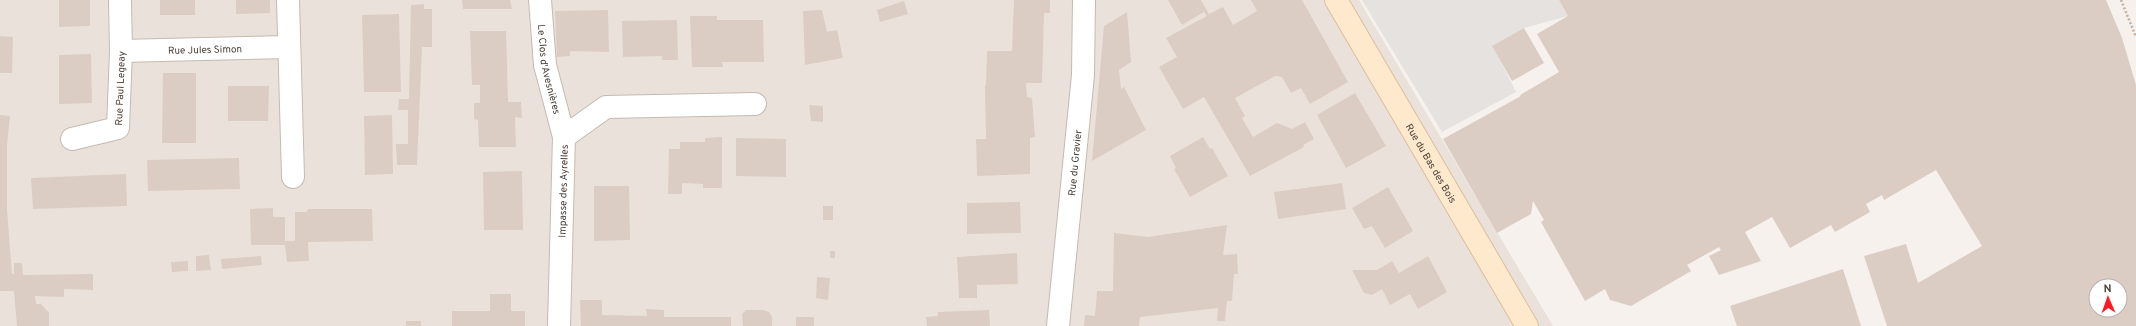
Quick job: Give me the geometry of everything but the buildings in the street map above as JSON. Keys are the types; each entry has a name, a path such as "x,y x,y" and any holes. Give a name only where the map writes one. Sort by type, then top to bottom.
{"street":[{"name":"Rue Paul Legeay","path":"72,139 118,128 121,51 120,0"},
{"path":"288,0 293,177"},
{"name":"Le Clos d'Avesnières","path":"540,0 544,65 564,138"},
{"name":"Rue du Gravier","path":"1058,326 1083,75 1084,0"},
{"name":"Rue du Bas des Bois","path":"1336,0 1527,326"},
{"name":"Rue Jules Simon","path":"121,51 289,48"},
{"name":"Impasse des Ayrelles","path":"559,326 564,138 606,106 755,104"}],"path":[{"path":"2121,0 2136,37"}],"shaded area":[{"path":"0,0 1359,0 1553,326 0,326"},
{"path":"1362,0 1559,0 1568,16 1524,28 1493,46 1516,92 1442,132"}]}
